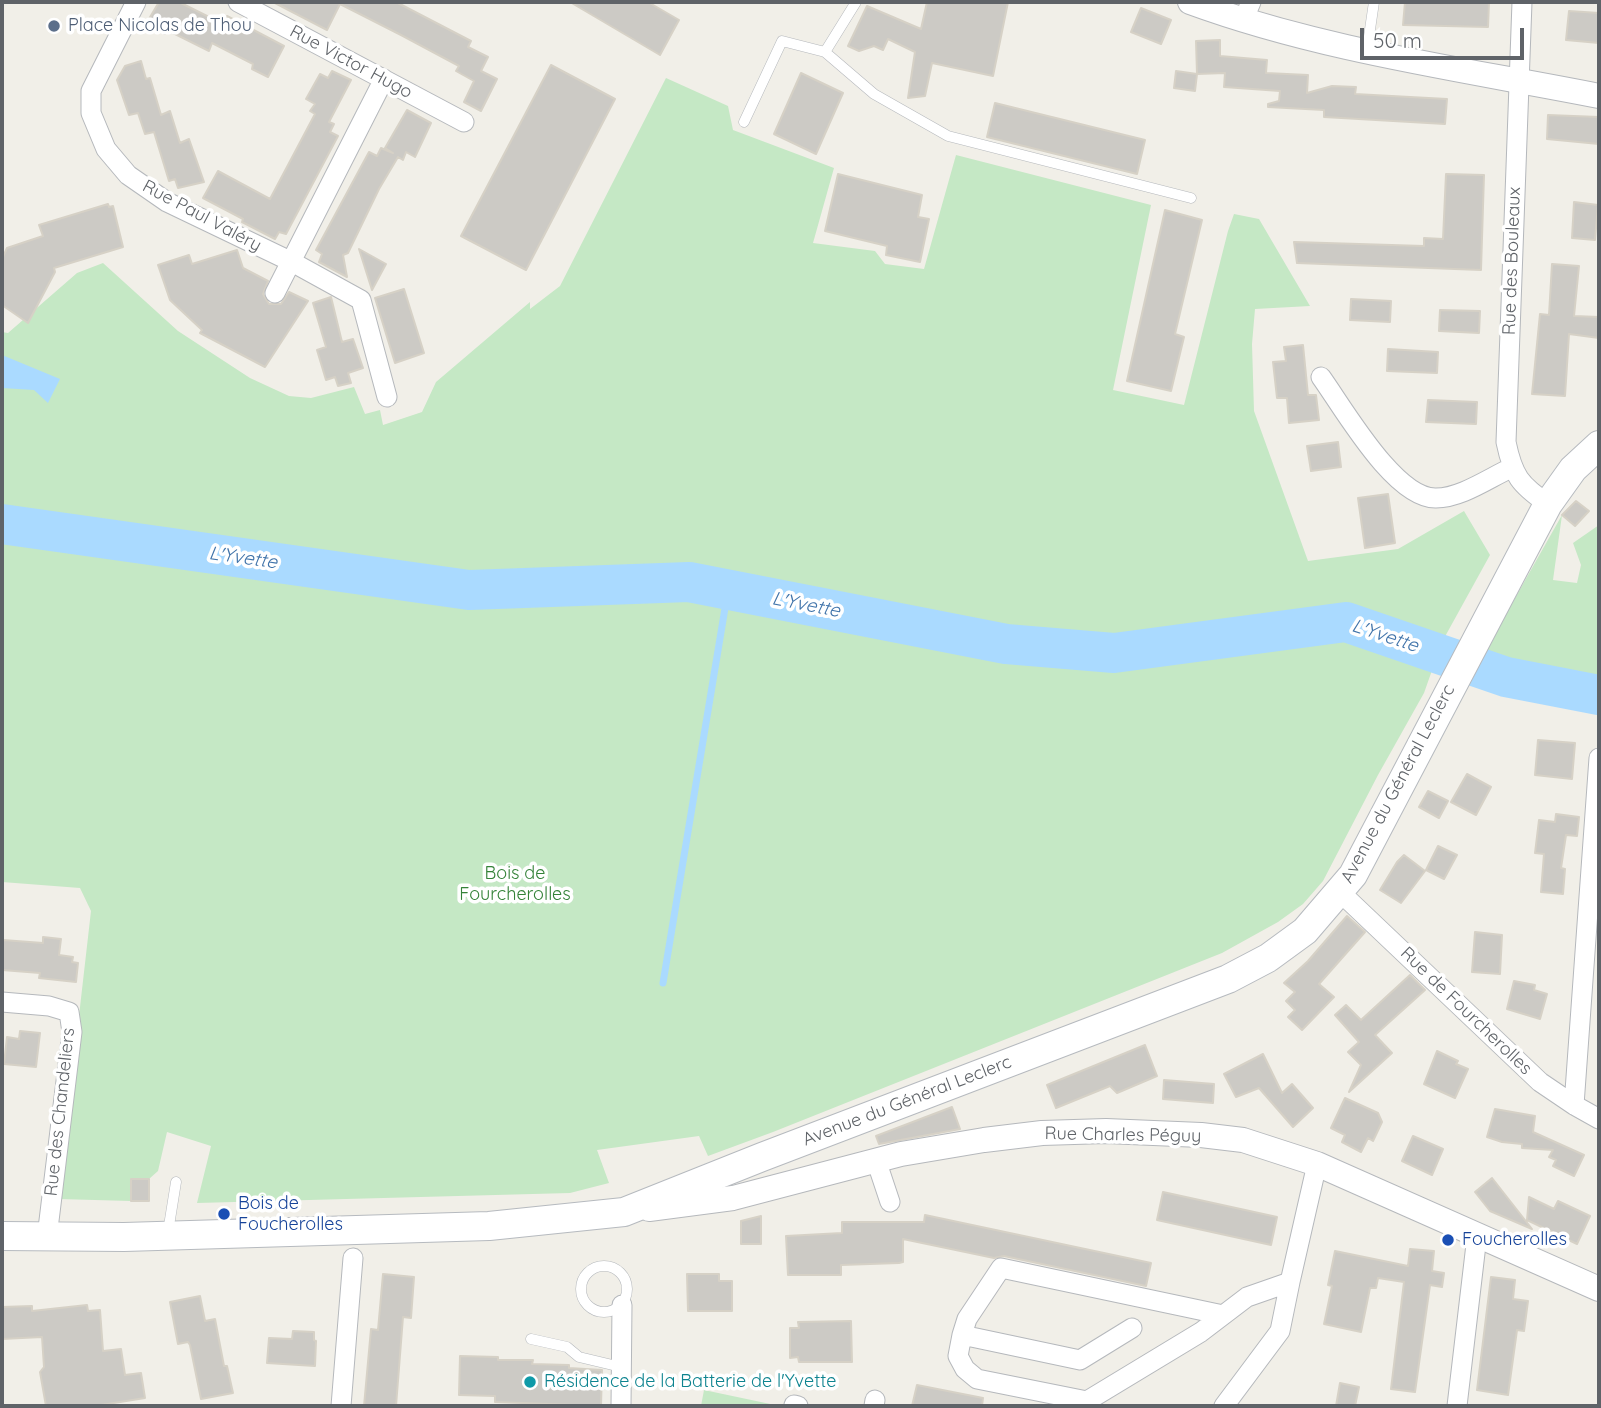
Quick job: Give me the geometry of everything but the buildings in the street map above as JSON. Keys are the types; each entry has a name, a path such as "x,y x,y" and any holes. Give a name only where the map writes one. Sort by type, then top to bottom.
{"main road":[{"name":"Avenue du Général Leclerc","path":"2,1236 168,1236 489,1226 624,1212 1228,979 1289,944 1314,922 1340,892 1365,853 1548,504 1573,469 1599,444"}],"street":[{"name":"Rue Paul Valéry","path":"136,2 92,91 91,113 106,149 128,175 167,202 292,262 361,300 387,397"},
{"name":"Rue Victor Hugo","path":"238,2 464,122"},
{"path":"1190,2 1247,12 1366,51 1599,96"},
{"name":"Rue des Bouleaux","path":"1511,468 1506,442 1522,2"},
{"path":"275,293 384,79"},
{"path":"1321,377 1388,471 1408,489 1422,497 1438,499 1453,495 1511,468 1528,490 1548,504"},
{"path":"1574,1105 1599,758"},
{"name":"Rue de Fourcherolles","path":"1340,892 1540,1082 1599,1119"},
{"name":"Rue des Chandeliers","path":"2,1002 49,1006 69,1012 72,1032 47,1237"},
{"name":"Rue Charles Péguy","path":"624,1212 733,1198 876,1160 984,1140 1042,1133 1106,1131 1201,1135 1243,1140 1317,1164 1599,1289"},
{"path":"876,1160 890,1202"},
{"path":"1224,1406 1280,1331 1317,1164"},
{"path":"1457,1406 1477,1236"},
{"path":"341,1406 353,1258"},
{"path":"1223,1315 1001,1268 967,1319 958,1356 965,1369 976,1380 1087,1401 1201,1332 1247,1297 1290,1282"},
{"path":"621,1406 622,1305"},
{"path":"962,1335 1080,1360 1132,1328"}],"lane":[{"path":"825,52 856,2"},
{"path":"1366,51 1374,2"},
{"path":"744,122 782,41 825,52 874,94 948,136 1191,198"},
{"path":"168,1236 176,1182"},
{"path":"609,1267 622,1275 627,1288 622,1305 603,1312 589,1307 581,1294 583,1279 588,1272 594,1268 609,1267"},
{"path":"531,1339 567,1347 579,1357 621,1367"}],"green space":[{"name":"Bois de Fourcherolles","path":"666,78 728,106 733,130 834,168 813,243 875,251 885,264 924,269 956,155 1151,205 1113,390 1184,405 1234,214 1259,219 1310,306 1255,309 1252,344 1254,411 1308,561 1398,549 1464,511 1490,555 1442,642 1424,693 1323,881 1303,904 1278,922 1222,953 773,1132 708,1156 699,1136 597,1150 609,1183 570,1193 197,1203 211,1146 167,1132 158,1171 149,1179 131,1179 131,1201 58,1199 91,911 80,888 2,882 2,332 8,333 77,273 103,263 178,331 250,378 289,396 311,398 354,387 365,414 380,410 383,425 422,412 436,382 530,302 530,309 560,286"},
{"path":"1562,515 1553,580 1577,583 1581,565 1573,543 1599,525 1599,686 1539,679 1480,660"},
{"path":"704,1390 775,1405 775,1406 701,1406"}],"water":[{"path":"2,355 60,379 48,403 34,390 2,388"}],"waterway":[{"name":"L'Yvette","path":"2,524 469,590 689,582 1006,644 1114,653 1346,622 1506,677 1599,695"},
{"path":"663,983 728,590"}],"place":[{"name":"Place Nicolas de Thou","path":"54,26"},
{"name":"Bois de Foucherolles","path":"224,1214"},
{"name":"Foucherolles","path":"1448,1240"},
{"name":"Résidence de la Batterie de l'Yvette","path":"530,1382"}]}
